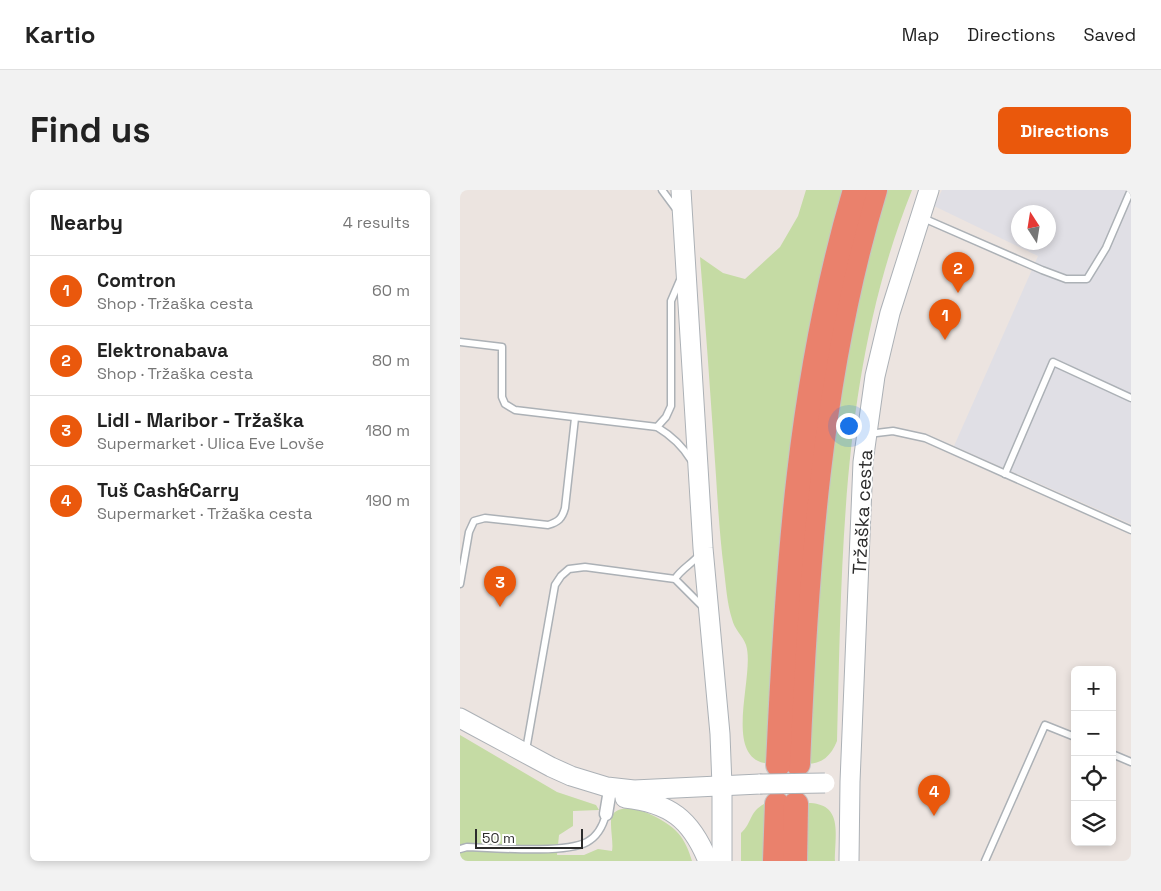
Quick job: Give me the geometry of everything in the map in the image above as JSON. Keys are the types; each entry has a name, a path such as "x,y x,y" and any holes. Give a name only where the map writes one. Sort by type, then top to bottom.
{"highway":[{"path":"855,190 827,296 813,370 795,500 788,590 788,764 821,446 832,370 856,258 875,190"},
{"path":"775,861 787,804 795,861"}],"street":[{"path":"681,190 703,548 720,734 722,861"},
{"name":"Tržaška cesta","path":"848,861 862,462 876,376 890,314 929,190"},
{"path":"460,718 551,768 607,787 634,790 850,782"},
{"path":"582,780 608,805 655,803 672,813 688,825 700,842 708,861"}],"lane":[{"path":"662,190 675,207 682,223"},
{"path":"920,216 1042,270 1066,279 1087,279 1106,248 1131,190"},
{"path":"657,427 666,417 671,406 671,301 685,268"},
{"path":"460,342 502,347 502,397 505,404 515,410 657,427 670,434 680,444 699,472"},
{"path":"1005,474 1053,362 1131,398"},
{"path":"460,584 469,532 474,521 485,518 548,524 556,522 563,517 575,418"},
{"path":"867,434 893,431 925,438 1131,530"},
{"path":"675,579 679,572 694,562 703,548"},
{"path":"525,754 555,585 560,576 569,569 585,567 675,579 701,604 709,617"},
{"path":"985,861 1045,725 1071,736"},
{"path":"1116,756 1131,762"},
{"path":"460,849 467,847 548,848 578,845 587,842 603,826 608,805"}],"shaded area":[{"path":"942,190 1131,190 1131,524 954,446 1038,256 1026,250 1056,250 1056,205 1011,205 1011,243 934,206"}],"green space":[{"path":"806,190 847,190 772,764 756,760 747,749 743,734 748,659 746,645 733,623 726,588 719,523 700,257 723,273 745,279 780,247 798,216"},
{"path":"884,190 912,190 889,257 871,324 858,393 844,531 837,741 829,755 821,761 806,764 817,564 845,348"},
{"path":"460,735 557,792 596,805 599,810 573,811 573,826 559,835 557,855 584,855 598,849 612,851 611,826 613,814 619,810 628,809 657,817 673,828 685,843 692,861 460,861"},
{"path":"804,803 826,807 831,813 836,830 835,861 802,861"},
{"path":"764,804 769,804 767,861 741,861 741,833 756,810"}],"place":[{"name":"Elektronabava","path":"958,293"},
{"name":"Comtron","path":"945,340"},
{"name":"Lidl - Maribor - Tržaška","path":"500,607"},
{"name":"Tuš Cash&Carry","path":"934,816"}]}
